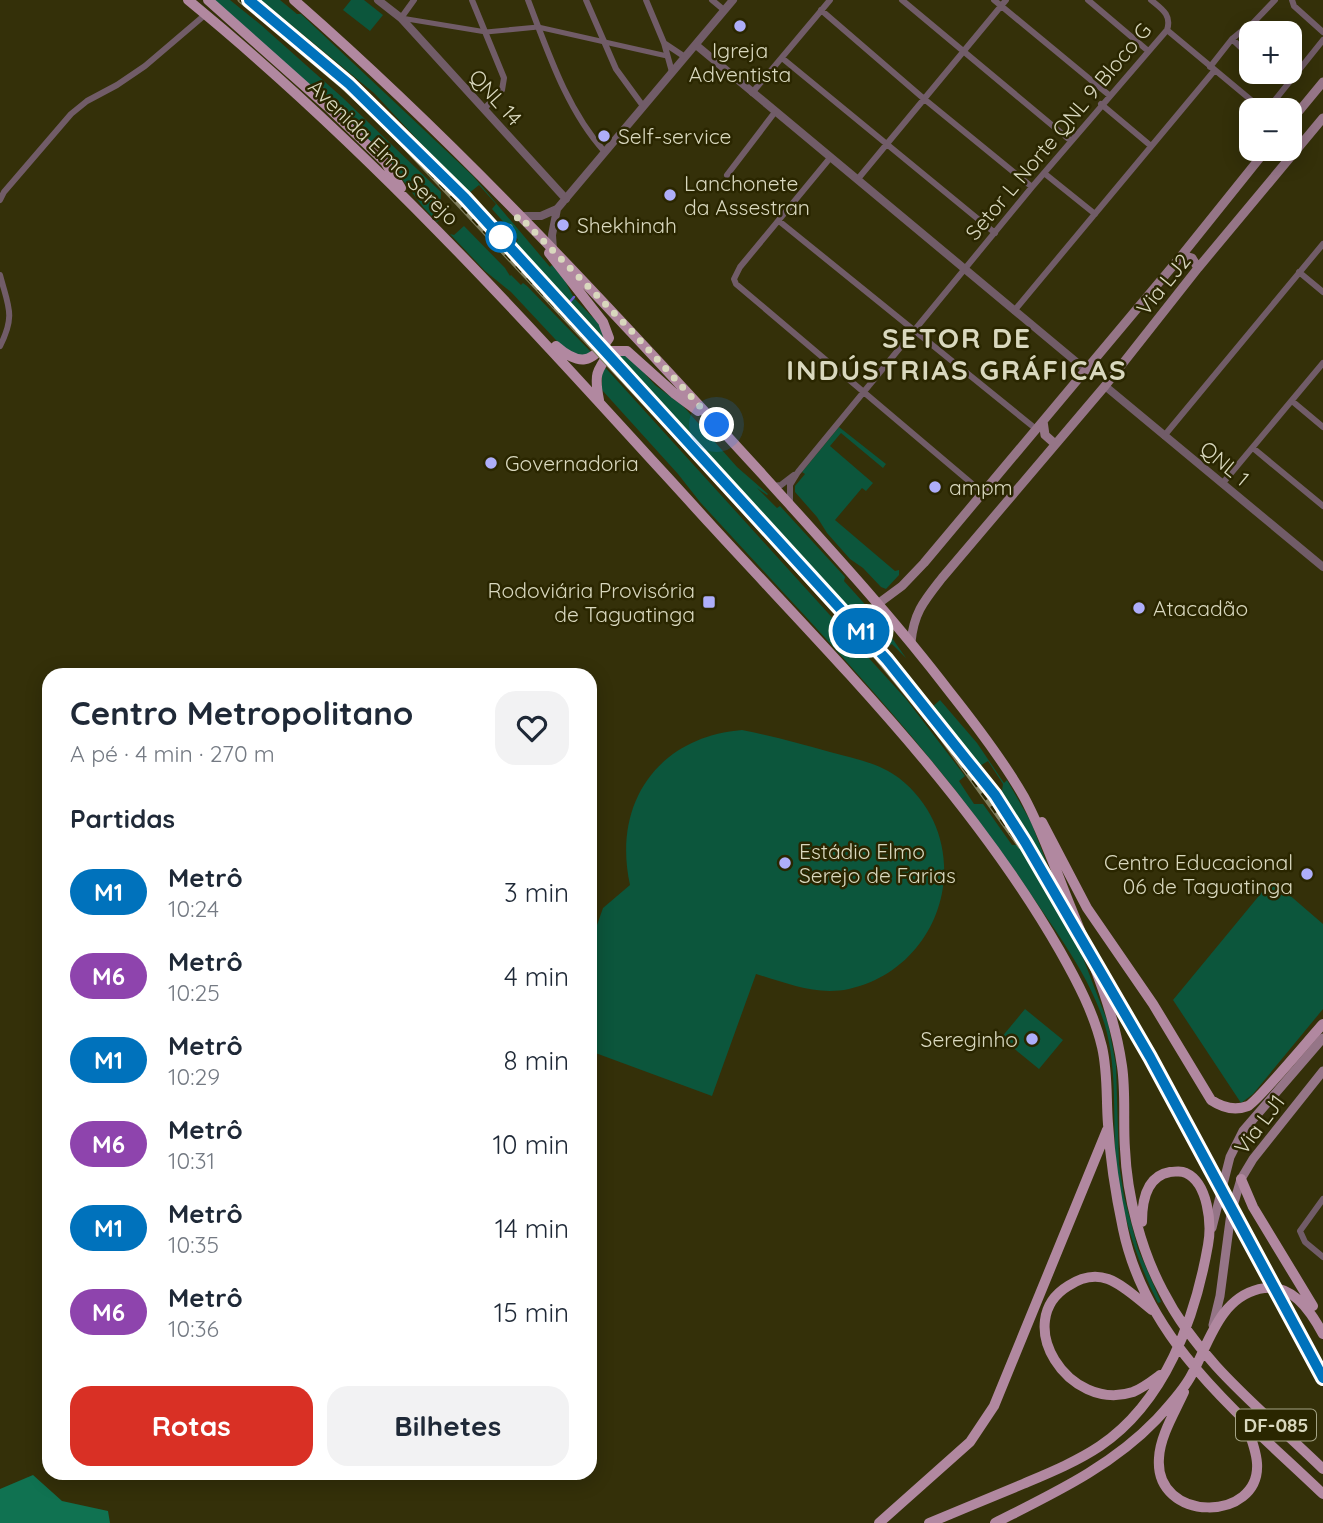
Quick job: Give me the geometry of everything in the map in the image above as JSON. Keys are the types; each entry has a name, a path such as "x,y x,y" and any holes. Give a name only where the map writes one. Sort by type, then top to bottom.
{"main road":[{"name":"Avenida Elmo Serejo","path":"188,0 332,124 404,195 524,320 860,687 952,794 1010,873 1059,950 1093,1014 1103,1051 1107,1080 1108,1128 1123,1231 1134,1267 1155,1312 1192,1366 1323,1494"},
{"path":"208,0 327,106 385,162 398,180 404,195"},
{"name":"DF-085","path":"294,0 365,63 627,326 879,603 983,734 1024,798 1104,990 1123,1070 1125,1154 1141,1235 1162,1290 1185,1328 1228,1381 1323,1469"},
{"path":"304,0 317,20"},
{"path":"1302,107 1323,82"},
{"name":"Via LJ2","path":"911,642 914,618 919,607 1054,443 1105,386 1198,268 1323,118"},
{"name":"Via LJ2","path":"879,603 902,586 924,564 1257,161"},
{"path":"1197,236 1204,248 1212,251"},
{"path":"524,320 575,360 585,361 601,352 609,338 603,322 552,259 540,237"},
{"path":"1182,255 1192,258 1198,268"},
{"path":"599,402 596,372 611,351 627,351 675,394 717,425"},
{"path":"1043,421 1045,435 1054,443"},
{"path":"1024,798 1041,820 1087,908 1153,1004 1211,1100 1232,1109 1250,1105 1323,1024"},
{"name":"Via LJ1","path":"1210,1234 1230,1157 1243,1131 1323,1038"},
{"path":"1306,1058 1316,1060 1323,1069"},
{"name":"Via LJ1","path":"1213,1327 1231,1213 1241,1180 1253,1158 1323,1069"},
{"path":"879,1523 970,1441 994,1406 1108,1128"},
{"path":"929,1523 1064,1466 1100,1446 1125,1426 1145,1402 1168,1369 1201,1287 1210,1234 1205,1201 1192,1176 1182,1171 1161,1174 1153,1180 1144,1195 1141,1235"},
{"path":"1241,1180 1253,1206 1323,1323"},
{"path":"1155,1312 1115,1282 1095,1276 1078,1280 1059,1291 1047,1311 1045,1331 1051,1356 1070,1380 1095,1394 1116,1395 1134,1391 1168,1369"},
{"path":"1242,1416 1257,1463 1256,1481 1251,1491 1242,1501 1216,1513 1188,1510 1176,1503 1166,1491 1159,1473 1158,1456 1165,1434 1213,1327 1228,1308 1240,1298 1259,1289 1277,1289 1302,1301 1323,1334"},
{"path":"995,1523 1075,1482 1106,1462 1156,1420 1191,1376"},
{"path":"1302,1448 1323,1461"}],"street":[{"name":"QNL 14","path":"378,0 401,18 566,199"},
{"path":"414,0 401,18 486,32 538,27 667,56"},
{"path":"472,0 502,69 504,84 497,97 484,109"},
{"path":"528,0 577,114 590,136 604,151"},
{"path":"586,0 604,43 628,88 643,106"},
{"path":"646,0 664,43 672,72"},
{"path":"712,0 724,10"},
{"path":"519,216 541,216 557,209 733,0"},
{"path":"752,93 830,0"},
{"path":"902,0 1071,141"},
{"path":"994,0 1109,95"},
{"path":"857,180 1006,0"},
{"path":"1088,0 1147,50"},
{"name":"Setor L Norte QNL 9 Bloco G","path":"798,472 1101,104 1167,30 1169,21 1164,11 1151,0"},
{"path":"1255,21 1275,0"},
{"path":"1293,3 1323,32"},
{"path":"821,10 1032,187"},
{"path":"0,200 71,114 87,101 145,66 205,14"},
{"path":"1167,30 1249,98"},
{"path":"1014,311 1152,146 1212,69 1231,39 1239,33"},
{"path":"1231,39 1239,46"},
{"path":"1275,98 1323,40"},
{"path":"664,43 685,57"},
{"path":"696,45 1086,370"},
{"path":"782,58 995,233"},
{"path":"1101,104 1152,146"},
{"path":"727,175 775,113"},
{"path":"830,158 734,279 739,289 983,493"},
{"path":"1044,173 1095,214"},
{"path":"553,250 552,236 557,209"},
{"path":"779,221 1036,429"},
{"path":"1164,436 1323,244"},
{"path":"1300,272 1323,292"},
{"path":"0,275 10,319 0,346"},
{"path":"1222,484 1323,363"},
{"name":"QNL 1","path":"1105,386 1323,567"},
{"path":"1292,401 1323,427"},
{"path":"1253,448 1323,506"},
{"path":"773,486 781,485 798,472"},
{"path":"790,506 790,485 798,472"},
{"path":"1323,1199 1300,1231 1305,1242 1323,1257"}],"green space":[{"path":"213,0 230,0 261,25 343,98 441,192 440,219 437,222 396,171"},
{"path":"261,0 280,0 297,14 301,14 473,176 550,267 552,265 574,298 603,328 606,333 602,343 515,243 518,240 515,235 492,209 496,204 479,185 468,194 374,93"},
{"path":"351,0 364,0 383,15 370,31 343,10"},
{"path":"464,226 510,276 521,285 523,283 527,286 591,352 587,356 569,354 511,292 485,271 450,234 454,235"},
{"path":"613,355 629,356 655,385 683,406 737,467 768,494 757,488 777,508 780,506 845,577 844,581 880,621 906,658 892,644 882,650"},
{"path":"602,364 906,699 965,776 959,781 974,804 983,804 1012,845 1019,845 1026,839 1025,833 1001,798 1003,784 988,761 978,767 931,708 940,700 977,743 1004,783 1007,780 1031,822 1108,1023 1116,1065 1119,1164 1124,1196 1138,1249 1161,1302 1158,1303 1143,1269 1126,1217 1116,1162 1110,1048 1100,1011 1077,965 993,840 955,789 830,643 700,502 602,390"},
{"path":"839,427 886,464 883,468 841,433 830,446 873,483 866,491 862,488 835,520 895,571 899,570 899,575 886,589 850,559 795,492 795,486 805,474 802,472"},
{"name":"Estádio Elmo Serejo de Farias","path":"742,730 883,768 899,778 924,804 939,834 944,867 941,899 929,929 909,956 883,976 849,989 825,991 756,974 712,1096 597,1054 597,925 603,908 630,885 626,855 628,827 635,802 648,779 665,760 712,735"},
{"path":"1272,880 1323,924 1323,1009 1253,1094 1241,1103 1173,1000"},
{"name":"Sereginho","path":"1025,1009 1063,1040 1039,1069 1001,1038"},
{"path":"33,1475 62,1501 108,1511 110,1523 0,1523 0,1489"}],"waterway":[{"path":"568,304 574,297"}],"railway":[{"path":"240,0 341,85 391,132 720,484 876,657 936,730 1020,846"}],"metro line":[{"name":"M1","path":"249,0 349,84 465,198 887,660 995,795 1150,1057 1323,1378"}],"place":[{"name":"Igreja Adventista","path":"740,26"},
{"name":"Self-service","path":"604,136"},
{"name":"Lanchonete da Assestran","path":"670,195"},
{"name":"Shekhinah","path":"563,225"},
{"name":"Governadoria","path":"491,463"},
{"name":"ampm","path":"935,487"},
{"name":"Rodoviária Provisória de Taguatinga","path":"709,602"},
{"name":"Atacadão","path":"1139,608"},
{"name":"Estádio Elmo Serejo de Farias","path":"785,863"},
{"name":"Centro Educacional 06 de Taguatinga","path":"1307,874"},
{"name":"Sereginho","path":"1032,1039"}],"district":[{"name":"SETOR DE INDÚSTRIAS GRÁFICAS","path":"957,353"}],"route":[{"path":"501,237 519,216 627,326 717,425"}]}
